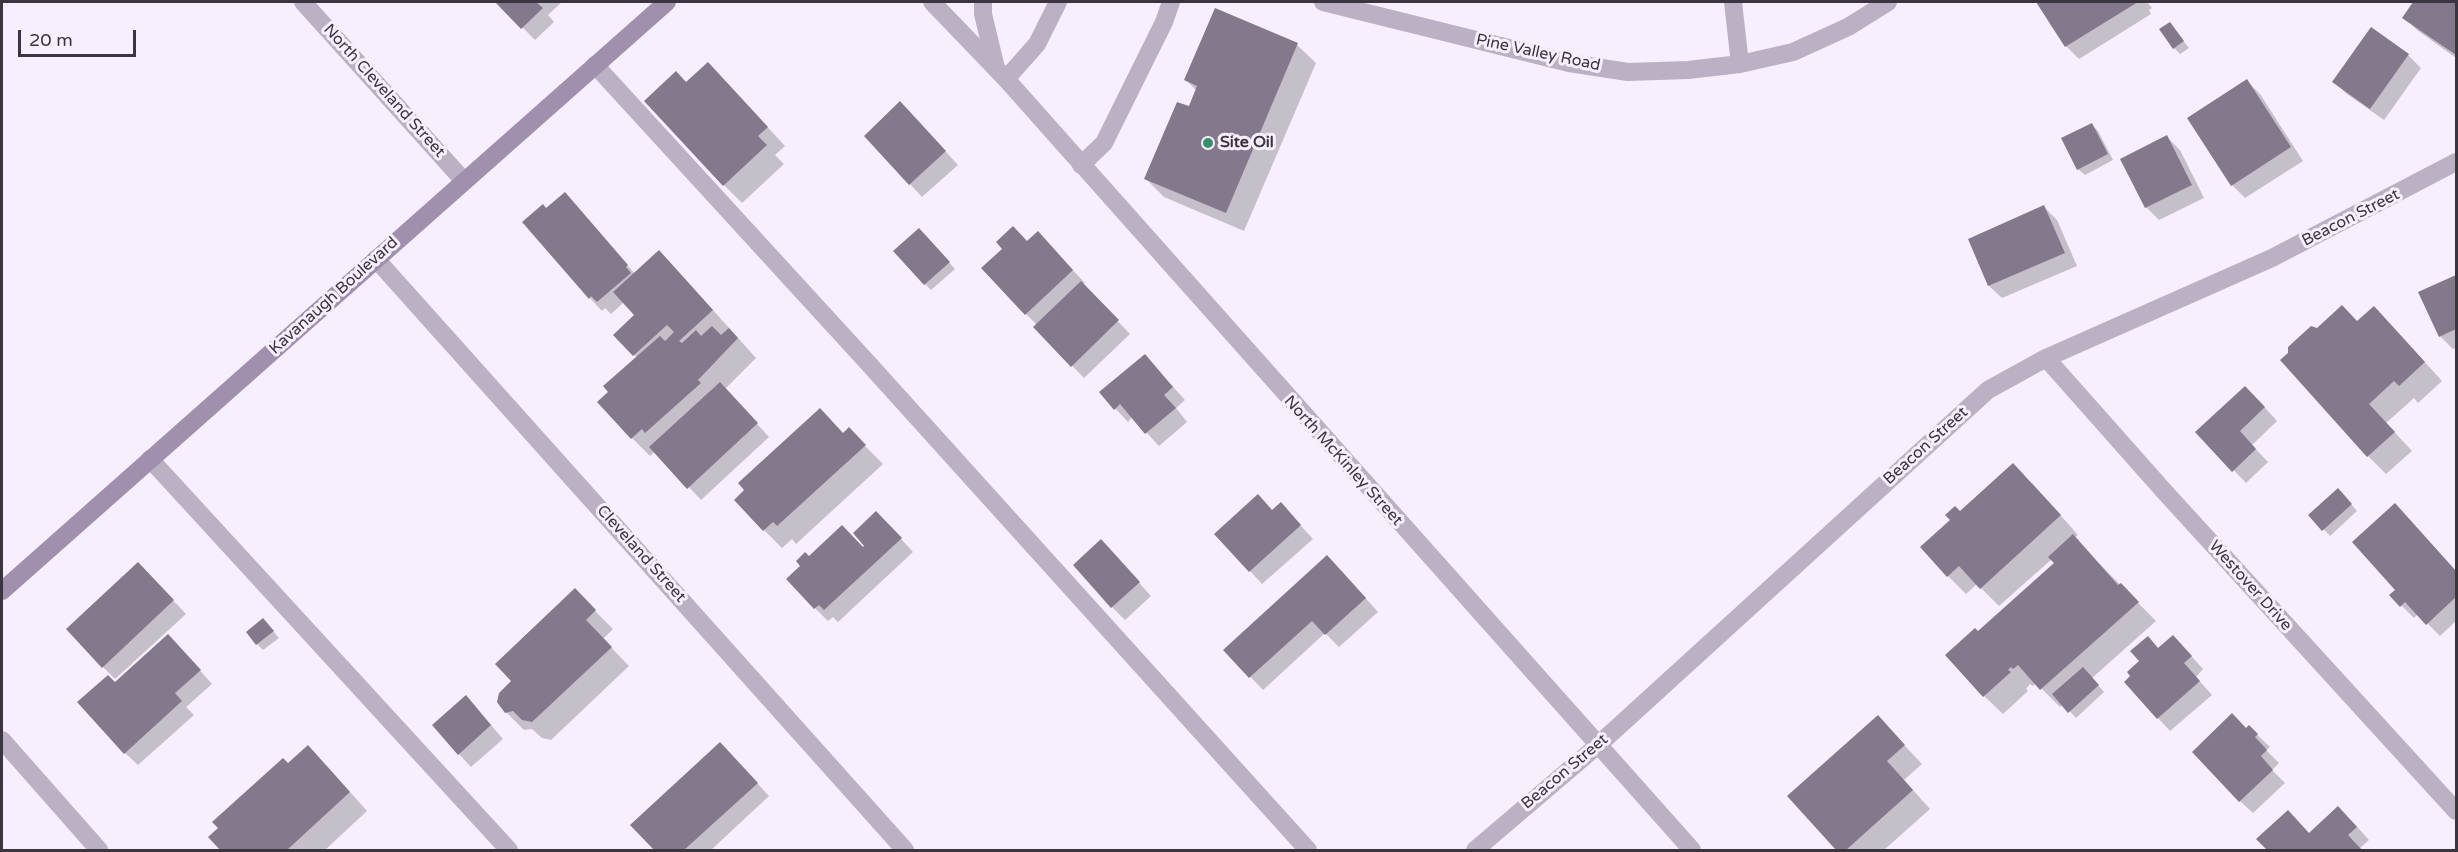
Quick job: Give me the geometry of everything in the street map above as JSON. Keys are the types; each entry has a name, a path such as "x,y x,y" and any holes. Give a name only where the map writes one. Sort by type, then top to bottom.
{"street":[{"name":"North Cleveland Street","path":"303,2 464,181"},
{"name":"Kavanaugh Boulevard","path":"2,591 667,2"},
{"name":"North McKinley Street","path":"932,2 1001,74 1692,850"},
{"path":"983,2 983,15 1001,74 1037,44 1058,2"},
{"path":"1081,165 1104,143 1164,22 1171,2"},
{"name":"Pine Valley Road","path":"1323,2 1569,63 1629,72 1688,70 1740,64 1793,52 1848,27 1888,2"},
{"path":"1733,2 1740,64"},
{"path":"595,65 1308,850"},
{"name":"Beacon Street","path":"1475,850 1597,746 1971,405 2007,378 2046,358 2272,258 2457,162"},
{"name":"Cleveland Street","path":"376,259 905,850"},
{"name":"Westover Drive","path":"2046,358 2163,490 2457,811"},
{"path":"150,459 509,850"},
{"path":"2,740 99,850"}],"building":[{"path":"495,2 536,2 543,8 521,29"},
{"path":"2036,2 2138,2 2065,47"},
{"path":"2413,2 2456,2 2456,55 2402,18"},
{"name":"Site Oil","path":"1215,8 1298,43 1226,213 1144,179 1177,102 1189,106 1197,86 1184,80"},
{"path":"2170,22 2184,41 2173,49 2159,29"},
{"path":"2371,27 2409,54 2370,109 2332,82"},
{"path":"708,62 768,127 758,136 767,145 723,186 644,101 676,71 686,82"},
{"path":"2247,79 2291,147 2231,186 2187,118"},
{"path":"900,101 946,151 909,185 864,136"},
{"path":"2092,123 2108,154 2077,170 2061,138"},
{"path":"2167,135 2192,185 2145,208 2120,159"},
{"path":"565,192 628,265 626,267 631,273 597,302 591,296 589,299 522,222 543,204 546,208"},
{"path":"2044,205 2065,253 1988,286 1968,239"},
{"path":"1013,226 1027,241 1038,231 1073,270 1025,315 981,268 1002,249 996,242"},
{"path":"919,228 950,262 924,285 893,251"},
{"path":"659,250 713,310 679,341 682,343 696,330 701,336 712,326 721,335 729,328 738,338 698,380 701,383 645,433 642,429 631,439 597,402 608,392 603,386 660,336 665,341 674,332 667,325 633,356 613,335 634,315 613,292"},
{"path":"2456,275 2456,329 2439,337 2418,292"},
{"path":"1081,281 1119,320 1071,367 1033,327"},
{"path":"2342,305 2357,321 2374,306 2425,362 2399,386 2394,381 2369,404 2395,432 2367,457 2280,360 2288,353 2288,347 2311,326 2317,328"},
{"path":"1145,354 1173,387 1164,395 1176,408 1145,434 1120,404 1114,410 1099,392"},
{"path":"720,382 758,423 687,489 649,447"},
{"path":"2245,386 2265,407 2240,431 2256,449 2232,472 2195,432"},
{"path":"820,408 843,433 849,427 866,445 777,526 773,522 763,531 734,500 744,490 738,483"},
{"path":"2013,463 2061,515 1980,589 1959,566 1947,577 1920,547 1950,520 1945,515 1955,506 1960,511"},
{"path":"2338,488 2352,504 2322,531 2308,515"},
{"path":"1258,494 1272,510 1281,502 1301,525 1249,572 1214,534"},
{"path":"2395,503 2456,571 2456,597 2426,625 2405,602 2400,607 2389,595 2395,590 2352,542"},
{"path":"876,511 902,538 824,610 819,605 814,609 786,579 800,566 796,561 805,552 809,556 842,525 863,547 853,533"},
{"path":"2073,534 2118,585 2121,583 2139,602 2040,690 2018,665 2013,669 2011,667 2008,670 2011,672 1983,697 1945,655 1975,628 1978,631 2054,563 2048,557"},
{"path":"1101,539 1140,582 1111,608 1073,565"},
{"path":"1327,555 1366,598 1325,635 1312,621 1249,678 1223,650"},
{"path":"138,562 174,600 102,668 66,629"},
{"path":"575,588 596,610 586,620 612,647 532,722 522,720 513,711 505,713 497,702 499,693 511,681 495,664"},
{"path":"263,618 274,631 256,645 246,632"},
{"path":"168,634 201,670 175,693 182,701 124,754 77,702 108,675 115,682"},
{"path":"2173,635 2192,656 2184,663 2200,681 2157,719 2124,682 2130,676 2127,672 2139,661 2130,651 2148,636 2158,648"},
{"path":"2083,667 2099,685 2068,713 2052,694"},
{"path":"466,695 491,725 458,755 432,725"},
{"path":"2232,713 2246,728 2249,725 2258,734 2255,737 2267,750 2261,756 2273,770 2239,802 2192,752"},
{"path":"1878,715 1905,745 1887,761 1913,790 1846,850 1836,850 1787,796"},
{"path":"720,742 758,783 684,850 654,850 630,825"},
{"path":"308,745 350,792 287,850 220,850 208,837 218,828 212,822 283,758 288,763"},
{"path":"2338,806 2357,827 2348,835 2361,849 2267,850 2256,839 2288,810 2309,833"}],"place":[{"name":"Site Oil","path":"1208,143"}]}
